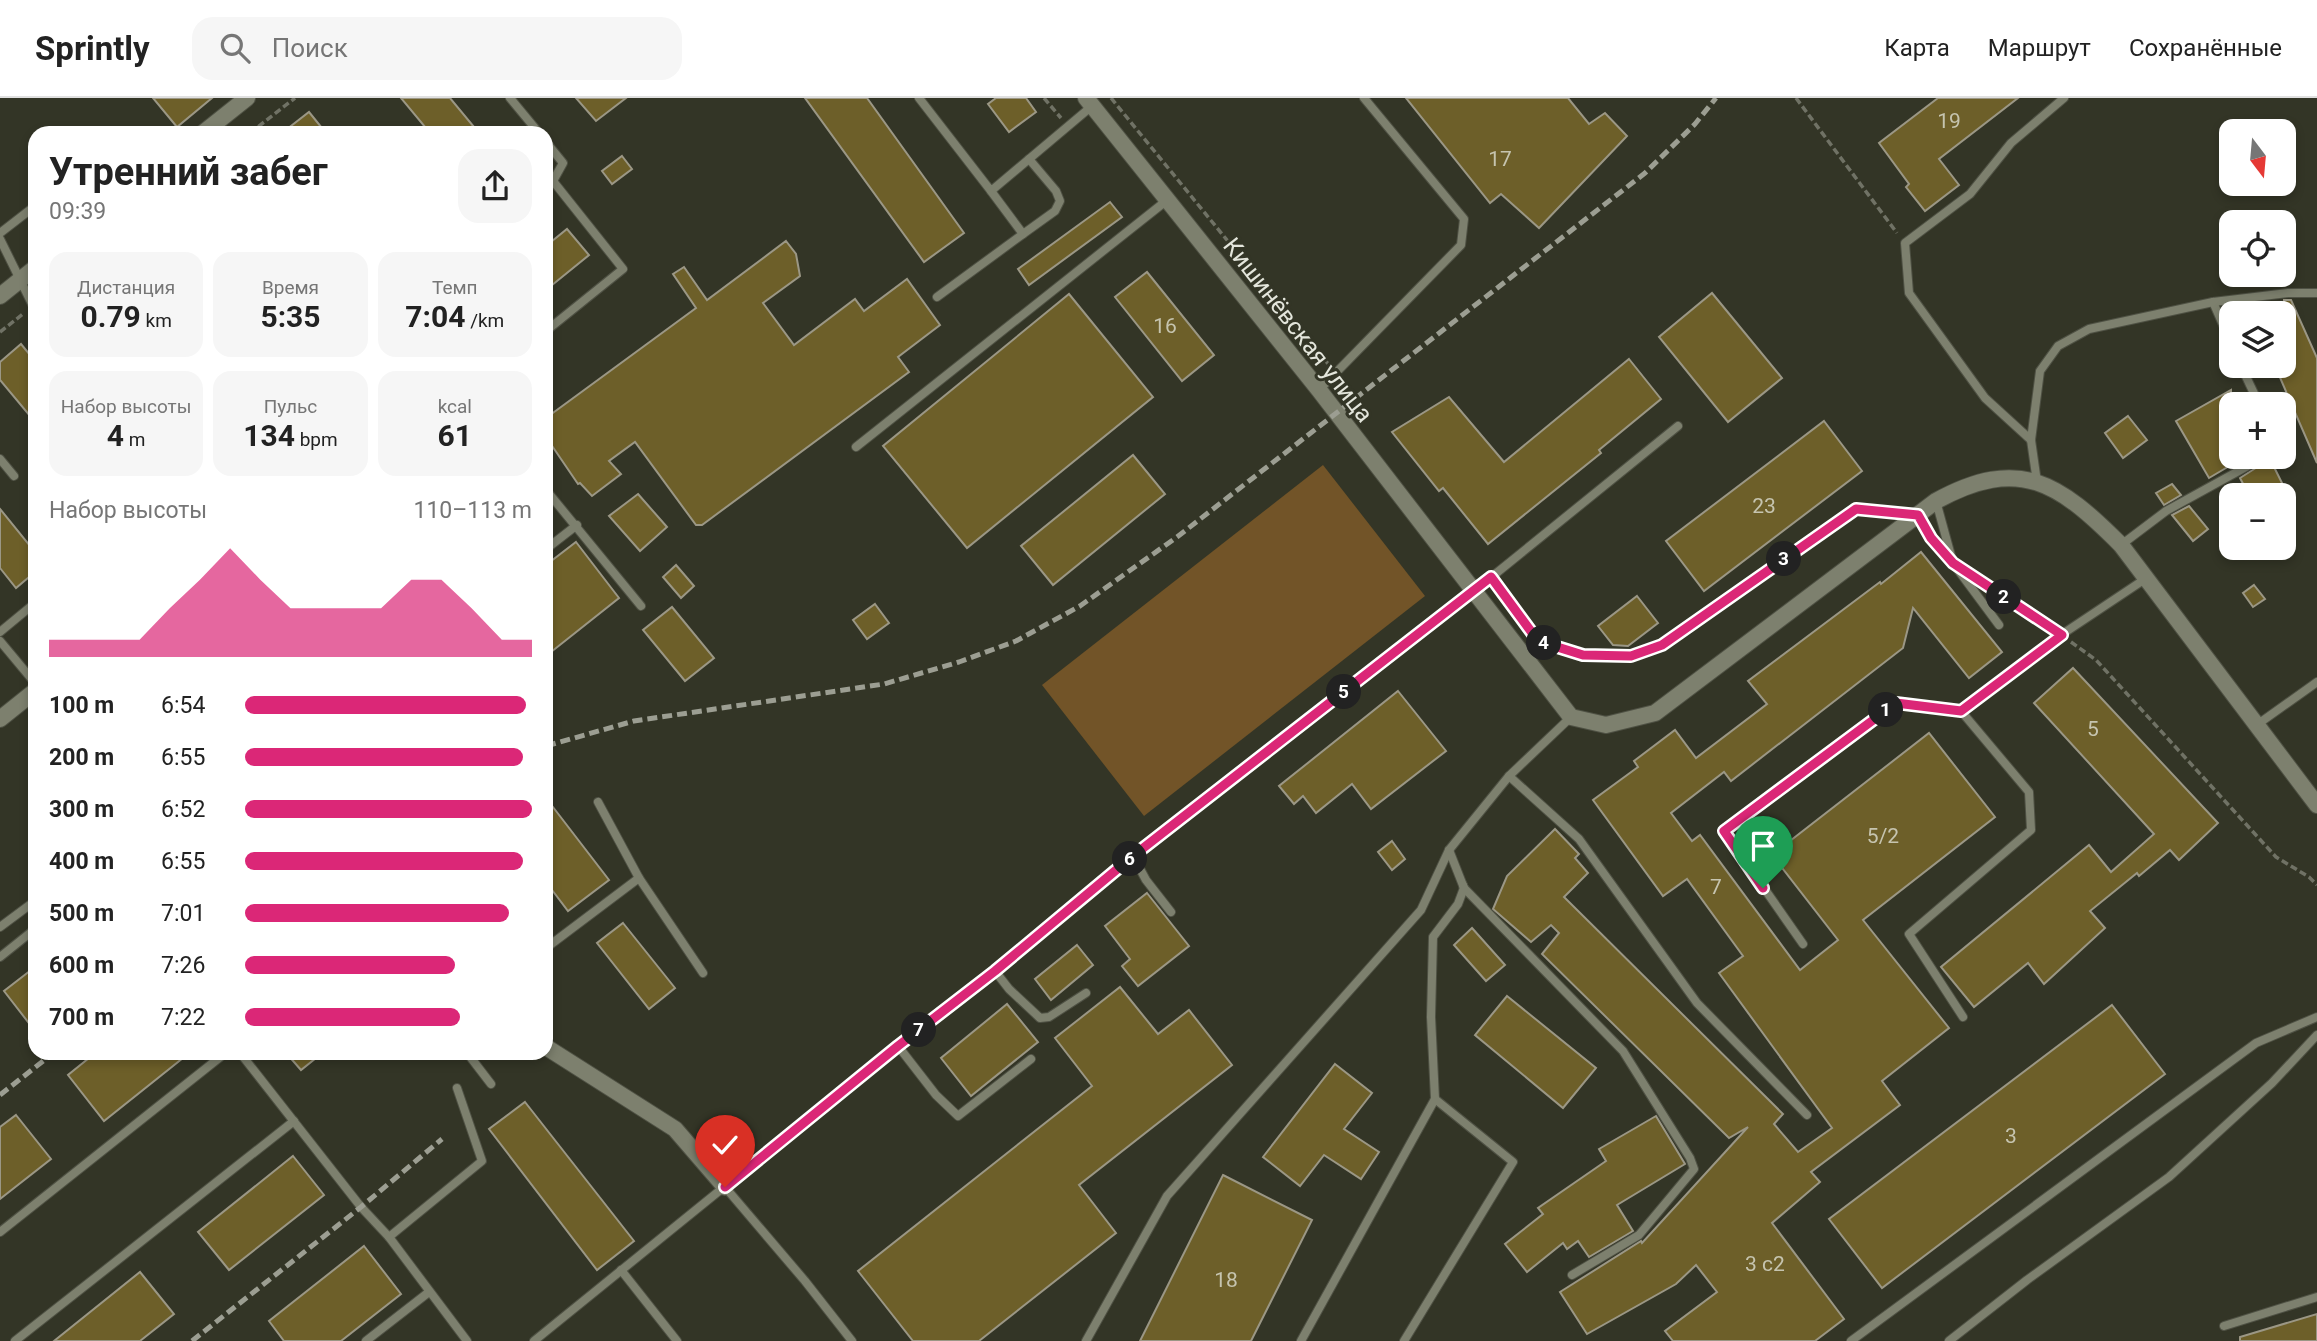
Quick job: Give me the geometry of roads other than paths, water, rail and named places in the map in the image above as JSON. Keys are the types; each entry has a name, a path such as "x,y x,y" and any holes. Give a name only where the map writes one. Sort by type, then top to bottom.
{"street":[{"path":"213,126 237,101"},
{"name":"Кишинёвская улица","path":"1089,102 1319,390 1571,717"},
{"path":"0,296 28,274"},
{"path":"1571,717 1606,724 1656,713 1936,501 1974,483 1995,478 2018,478 2068,496 2090,513 2121,545 2317,805"},
{"path":"0,719 28,697"},
{"path":"553,1051 675,1129 725,1187"}],"lane":[{"path":"510,98 533,126"},
{"path":"919,98 1023,234"},
{"path":"1319,390 1461,245 1464,219 1364,98"},
{"path":"2031,440 1985,398 1909,293 1905,243 1970,194 2011,143 2064,98"},
{"path":"991,191 1067,126 1089,102"},
{"path":"553,151 563,163 553,178"},
{"path":"937,297 1055,211 1060,201 1056,191 1029,159"},
{"path":"553,189 624,269 553,325"},
{"path":"856,447 1166,201"},
{"path":"0,233 28,211"},
{"path":"0,239 28,297"},
{"path":"2038,483 2031,440 2040,371 2058,346 2089,329 2213,302 2288,293 2317,293"},
{"path":"2213,302 2219,316"},
{"path":"534,1341 898,1046 995,971 1133,856 1473,592 1678,426"},
{"path":"0,459 14,477"},
{"path":"2121,545 2166,510 2242,469"},
{"path":"553,498 641,606"},
{"path":"1936,501 1953,563 1999,625"},
{"path":"553,544 577,525"},
{"path":"1961,711 2062,635 2145,579"},
{"path":"0,632 28,609"},
{"path":"0,641 28,675"},
{"path":"2258,724 2317,682"},
{"path":"1803,944 1724,831 1896,703 1961,711 2029,792 2031,830 1909,934 1963,1017"},
{"path":"1086,1341 1167,1196 1421,910 1449,850 1509,776 1571,717"},
{"path":"1509,776 1579,839 1698,1003 1807,1115"},
{"path":"598,802 639,878 703,973"},
{"path":"1449,850 1464,888 1623,1051 1690,1157 1694,1169 1639,1235 1572,1275"},
{"path":"1133,856 1146,880 1171,912"},
{"path":"553,943 639,878"},
{"path":"1301,1341 1436,1099 1430,1017 1433,937 1458,904 1464,888"},
{"path":"0,927 28,906"},
{"path":"0,957 28,935"},
{"path":"995,971 1009,989 1040,1018 1048,1017 1086,993"},
{"path":"1851,1341 2256,1043 2317,1017"},
{"path":"1949,1341 2027,1280 2169,1177 2272,1083 2317,1035"},
{"path":"898,1046 936,1095 958,1116 1031,1059"},
{"path":"0,1232 216,1060"},
{"path":"246,1060 361,1207 389,1237 467,1341"},
{"path":"473,1060 491,1084"},
{"path":"389,1237 482,1161 457,1088"},
{"path":"1404,1341 1513,1162 1436,1099"},
{"path":"15,1341 294,1121"},
{"path":"725,1187 852,1341"},
{"path":"621,1270 677,1341"},
{"path":"366,1341 429,1292"},
{"path":"2224,1326 2317,1297"}],"railway":[{"path":"553,744 634,721 884,684 959,662 1016,641 1080,606 1177,537 1645,173 1695,124 1716,98"},
{"path":"0,1095 44,1060"},
{"path":"192,1341 442,1139"}]}
